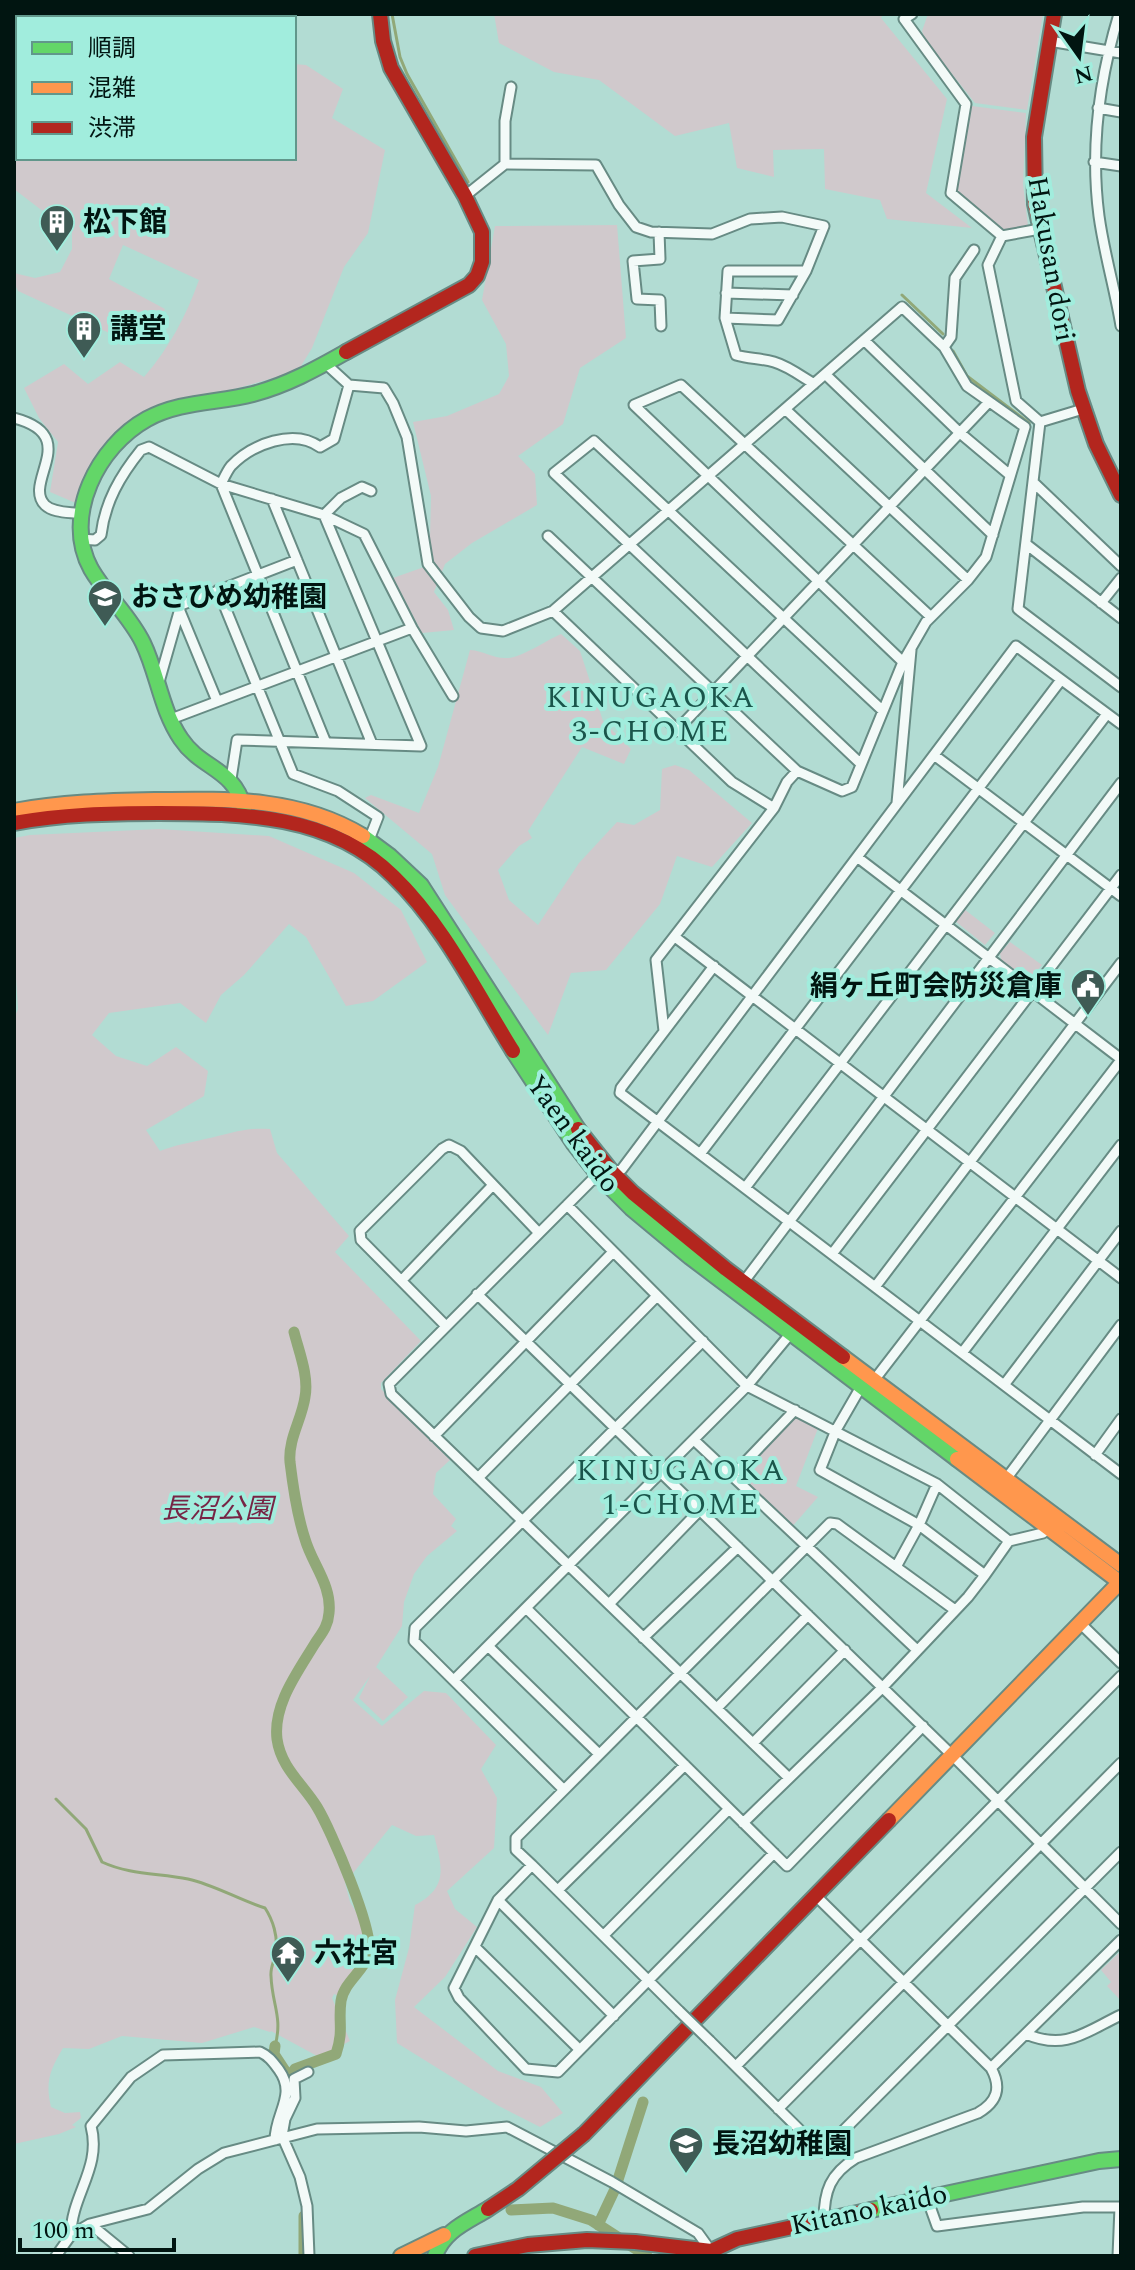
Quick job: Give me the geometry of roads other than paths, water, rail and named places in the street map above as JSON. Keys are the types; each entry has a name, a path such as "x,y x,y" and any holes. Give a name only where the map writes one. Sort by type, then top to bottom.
{"main road":[{"path":"244,806 237,785 197,757 180,738 145,646 92,571 80,539 81,514 89,487 102,463 135,428 157,414 288,384 469,285 477,276 484,242 425,113 391,68 383,41 380,14"},
{"name":"Hakusan dori","path":"1054,14 1034,144 1033,179 1040,229 1069,360 1101,457 1121,495"},
{"name":"Yaen kaido","path":"14,811 94,801 244,806 327,832 361,850 400,881 426,913 563,1129 606,1175 740,1286 791,1333 868,1382 1121,1582"},
{"name":"Yaen kaido","path":"14,823 88,814 278,803 307,810 350,827 396,860 421,885 606,1175"},
{"name":"Yaen kaido","path":"740,1286 1121,1565"},
{"path":"401,2256 488,2209 584,2134 1121,1582"},
{"name":"Kitano kaido","path":"475,2256 544,2243 711,2251 737,2239 1099,2161 1121,2159"},
{"path":"435,2256 444,2235"},
{"path":"711,2251 729,2256"}],"street":[{"path":"912,14 904,19 966,104 951,193 1002,236"},
{"path":"1119,14 1108,50 1098,108 1094,162 1099,218 1121,326"},
{"path":"1049,41 1121,53"},
{"path":"505,164 505,121 511,87"},
{"path":"1098,108 1121,112"},
{"path":"1094,162 1121,166"},
{"path":"465,196 505,164 596,165 636,227 659,232 712,234 750,219 782,217 824,226 806,271 778,320 725,318"},
{"path":"1002,236 1040,229"},
{"path":"659,232 660,259 633,261 637,299 660,300 661,326"},
{"path":"1002,236 988,265 1016,401 1040,422"},
{"path":"944,347 951,337 955,278 974,250"},
{"path":"806,271 728,271 725,318 736,355 778,363 814,384"},
{"path":"726,293 793,295"},
{"path":"326,364 349,385 384,388 407,437 428,564 481,628 503,631 553,611 593,577 902,307 944,347 967,386 1025,427 986,557 931,617 912,647 882,710 852,787 842,791 797,771 593,577 548,536"},
{"path":"864,340 960,433 1010,475"},
{"path":"825,374 993,535"},
{"path":"326,743 221,484 229,467 253,450 299,436 320,447 334,439 349,385"},
{"path":"903,662 634,405 681,385 931,617"},
{"path":"678,729 988,403"},
{"path":"785,409 968,580"},
{"path":"1040,422 1083,409"},
{"path":"14,418 30,423 47,440 49,448 40,491 45,505 53,510 81,514"},
{"path":"1040,422 1018,609 1121,687"},
{"path":"861,764 554,473 594,441 882,710"},
{"path":"80,539 95,540 101,535 110,495 141,450 149,447 221,484 324,515 364,534 412,628 453,696"},
{"path":"1033,482 1121,566"},
{"path":"324,515 341,498 362,487 371,491"},
{"path":"272,499 372,744"},
{"path":"231,779 237,740 421,746 324,515"},
{"path":"1026,544 1121,618"},
{"path":"159,684 181,605 297,560"},
{"path":"1101,603 1121,578"},
{"path":"218,590 293,774 338,791 378,817 369,840"},
{"path":"179,609 217,701"},
{"path":"553,611 732,782 774,808"},
{"path":"171,719 412,628"},
{"path":"789,1778 391,1394 389,1384 567,1205 606,1175 622,1169 1016,646 1121,724"},
{"path":"897,803 912,647"},
{"path":"700,1154 1061,680"},
{"path":"745,1188 1107,714"},
{"path":"934,755 1121,896"},
{"path":"664,1031 656,960 774,808 787,782 797,771"},
{"path":"740,1286 1121,783"},
{"path":"857,857 1121,1060 920,1321 868,1382 836,1430 820,1470 919,1525 985,1575"},
{"path":"832,1254 1121,875"},
{"path":"675,937 1121,1278"},
{"path":"875,1287 1121,963"},
{"path":"620,1093 714,966"},
{"path":"620,1093 714,966"},
{"path":"620,1093 1121,1474"},
{"path":"445,1325 361,1240 360,1231 449,1145 461,1151 539,1233"},
{"path":"962,1353 1121,1145"},
{"path":"402,1280 493,1185"},
{"path":"567,1205 747,1386 937,1484 1009,1541"},
{"path":"1004,1385 1121,1231"},
{"path":"434,1436 613,1252"},
{"path":"477,1294 923,1726 1121,1924"},
{"path":"478,1478 657,1296"},
{"path":"1006,1479 1121,1325"},
{"path":"454,1680 747,1386 791,1333"},
{"path":"564,1790 414,1641 415,1628 703,1341"},
{"path":"732,1476 795,1410"},
{"path":"1095,1455 1121,1419"},
{"path":"694,1440 917,1650"},
{"path":"896,1567 937,1484"},
{"path":"609,1604 700,1510"},
{"path":"955,1610 837,1524 830,1523 516,1838 516,1850 822,2152 1121,1852"},
{"path":"743,1823 883,1687 955,1610 1009,1541 1043,1533 1049,1527"},
{"path":"643,1638 738,1547"},
{"path":"526,1608 787,1866 923,1726"},
{"path":"717,1708 808,1615"},
{"path":"1081,1624 1121,1663"},
{"path":"488,1646 599,1754"},
{"path":"753,1743 845,1650"},
{"path":"736,2066 1121,1676"},
{"path":"778,2109 1121,1763"},
{"path":"558,1890 685,1765"},
{"path":"604,1935 729,1809"},
{"path":"532,1865 498,1900 454,1988 459,1998 526,2069 558,2072 774,1853"},
{"path":"816,1896 991,2068 997,2083 997,2095 990,2107 856,2158 841,2167 824,2195 824,2220"},
{"path":"498,1900 614,2016"},
{"path":"991,2068 1121,1940"},
{"path":"475,1947 579,2049"},
{"path":"1026,2034 1055,2043 1121,2015"},
{"path":"71,2235 71,2218 95,2155 91,2126 131,2077 163,2055 260,2052 268,2056 286,2081 287,2095 275,2128 300,2177 307,2206 309,2256"},
{"path":"278,2138 295,2098 294,2079 308,2072"},
{"path":"56,2256 71,2235 90,2224 148,2209 198,2169 224,2153 317,2129 419,2127 466,2131 507,2127 612,2182 698,2233 711,2251"},
{"path":"927,2198 937,2226 1083,2207 1121,2207 1118,2256"},
{"path":"90,2224 129,2256"}],"waterway":[{"path":"392,14 400,57 407,74 468,182"},
{"path":"902,295 943,334"},
{"path":"953,351 967,376 1029,423"},
{"path":"290,2076 295,2069 336,2054 343,1994 369,1954 359,1903 341,1857 317,1807 283,1759 277,1739 282,1702 324,1630 329,1613 328,1593 302,1530 291,1472 291,1445 306,1389 294,1332"},
{"path":"56,1799 86,1829 102,1862 134,1872 198,1882 265,1908 273,1923 276,1940 271,1973 278,2019 275,2046"},
{"path":"275,2046 274,2054 291,2080"},
{"path":"598,2225 615,2189 643,2102"},
{"path":"511,2210 553,2208 591,2220 647,2256"},
{"path":"304,2216 304,2256"}],"place":[{"name":"松下館","path":"57,253"},
{"name":"講堂","path":"84,360"},
{"name":"おさひめ幼稚園","path":"105,628"},
{"name":"絹ヶ丘町会防災倉庫","path":"1088,1017"},
{"name":"六社宮","path":"288,1984"},
{"name":"長沼幼稚園","path":"686,2175"}],"district":[{"name":"KINUGAOKA 3-CHOME","path":"651,715"},
{"name":"KINUGAOKA 1-CHOME","path":"681,1488"}],"park label":[{"name":"長沼公園","path":"217,1509"}]}
